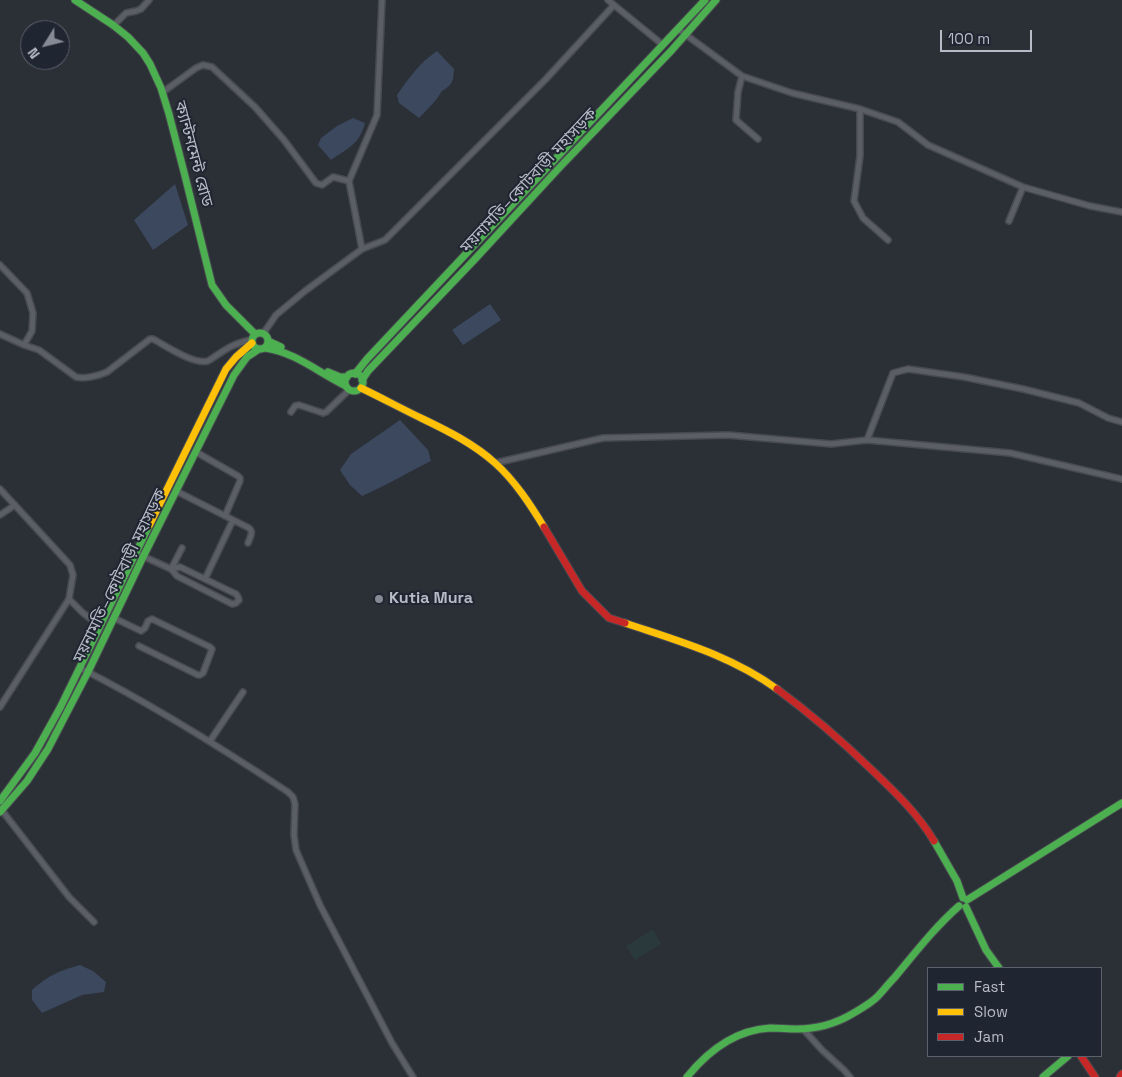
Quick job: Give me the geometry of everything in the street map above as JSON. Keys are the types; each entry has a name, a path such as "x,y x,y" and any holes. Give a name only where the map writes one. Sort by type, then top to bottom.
{"main road":[{"name":"ক্যান্টনমেন্ট রোড","path":"75,0 134,42 149,62 163,92 186,175 212,284 216,292 255,338"},
{"name":"ময়নামতি–কোটবাড়ী মহাসড়ক","path":"362,384 368,371 468,266 705,0"},
{"name":"ময়নামতি–কোটবাড়ী মহাসড়ক","path":"347,377 350,374 355,374 367,359 685,35 716,0"},
{"path":"264,346 266,337 255,338 254,347 285,348 334,375 347,377 345,380 347,388"},
{"name":"ময়নামতি–কোটবাড়ী মহাসড়ক","path":"1,810 27,781 48,749 114,618 139,555 226,369 255,338"},
{"name":"ময়নামতি–কোটবাড়ী মহাসড়ক","path":"0,801 35,753 60,708 100,626 176,491 234,375 247,358 264,346"},
{"path":"264,346 289,354 347,388 357,391 362,384"},
{"path":"355,374 360,376 362,384 469,444 496,463 532,507 578,586 609,618 708,651 738,664 763,679 803,708 900,796 930,832 957,881 964,903 986,950 998,967"},
{"path":"687,1077 713,1051 736,1036 753,1030 769,1028 803,1029 823,1026 844,1018 866,1006 877,997 945,918 964,903 1122,803"},
{"path":"1043,1077 1067,1057"},
{"path":"1082,1057 1095,1077"}],"street":[{"path":"113,26 126,13 141,9 149,0"},
{"path":"362,249 349,181 377,115 382,0"},
{"path":"608,0 663,45"},
{"path":"0,334 24,346 39,350 80,378 107,372 150,339 179,354 203,362 208,361 233,344 255,338 276,315 305,291 362,249 385,240 546,79 614,5"},
{"path":"678,29 742,76 792,93 860,109 898,122 928,145 1023,187 1090,206 1122,212"},
{"path":"163,92 196,68 203,65 212,67 255,107 284,140 316,183 322,185 333,177 349,181"},
{"path":"742,76 738,92 736,120 758,139"},
{"path":"860,109 860,156 854,201 863,218 888,240"},
{"path":"1009,221 1023,187"},
{"path":"0,265 27,293 33,314 32,331 24,346"},
{"path":"868,440 893,373 908,369 964,377 1023,389 1079,403 1108,418 1122,422"},
{"path":"291,412 295,406 299,405 320,413 326,412 347,388"},
{"path":"496,463 603,438 728,434 831,444 868,440 1010,453 1122,480"},
{"path":"196,452 240,478 224,516"},
{"path":"0,489 70,565 73,575 69,599 0,707"},
{"path":"176,491 251,530 252,533 248,542"},
{"path":"0,515 15,505"},
{"path":"205,579 233,520"},
{"path":"171,569 182,548"},
{"path":"139,555 171,569 177,576 232,604 239,600 236,594 180,567 171,569"},
{"path":"69,599 100,626"},
{"path":"114,618 141,631 145,628 148,621 152,619 210,647 212,652 202,673 198,675 139,646"},
{"path":"80,668 137,697 210,741 293,797 295,804 294,835 296,850 320,905 392,1043 413,1077"},
{"path":"210,741 243,692"},
{"path":"1,810 69,897 94,922"},
{"path":"803,1029 850,1077"}],"shaded area":[{"path":"653,929 661,944 635,960 626,946"}],"water":[{"path":"437,51 454,69 453,80 419,118 399,103 397,95 420,66"},
{"path":"353,118 365,123 360,136 352,145 331,160 318,145 321,138 337,126"},
{"path":"175,184 188,225 153,250 134,220"},
{"path":"490,304 501,320 463,345 452,330"},
{"path":"400,420 428,450 431,461 362,496 350,485 340,470 351,454"},
{"path":"80,965 93,971 106,982 104,992 82,995 42,1013 32,1000 32,990 55,974"}],"traffic: fast":[{"path":"75,0 128,37 143,53 150,64 161,88 169,114 212,285 226,305 255,334"},
{"path":"355,374 705,0"},
{"path":"362,380 368,371 671,51 716,0"},
{"path":"260,333 266,335 268,341 266,347 260,349 254,347 252,341 254,335 260,333"},
{"path":"268,341 281,347"},
{"path":"265,348 297,358 346,386"},
{"path":"0,812 27,781 48,749 88,672 234,375 247,357 259,349"},
{"path":"328,372 340,377 347,377"},
{"path":"354,373 360,376 363,382 360,388 354,391 348,388 345,382 348,376 354,373"},
{"path":"0,801 35,753 60,708 149,526"},
{"path":"967,900 1122,803"},
{"path":"934,841 957,881 963,898"},
{"path":"687,1077 714,1051 734,1038 746,1033 770,1028 804,1029 819,1027 839,1021 865,1006 879,995 933,931 959,906"},
{"path":"966,907 986,950 998,967"},
{"path":"1043,1077 1067,1057"}],"traffic: slow":[{"path":"149,526 226,369 252,343"},
{"path":"361,388 451,433 487,456 516,485 544,527"},
{"path":"625,623 722,658 759,677 777,689"}],"traffic: jam":[{"path":"544,527 582,591 609,618 625,623"},
{"path":"777,689 850,749 882,779 914,813 934,841"},
{"path":"1082,1057 1095,1077"}],"place":[{"name":"Kutia Mura","path":"379,599"}]}
